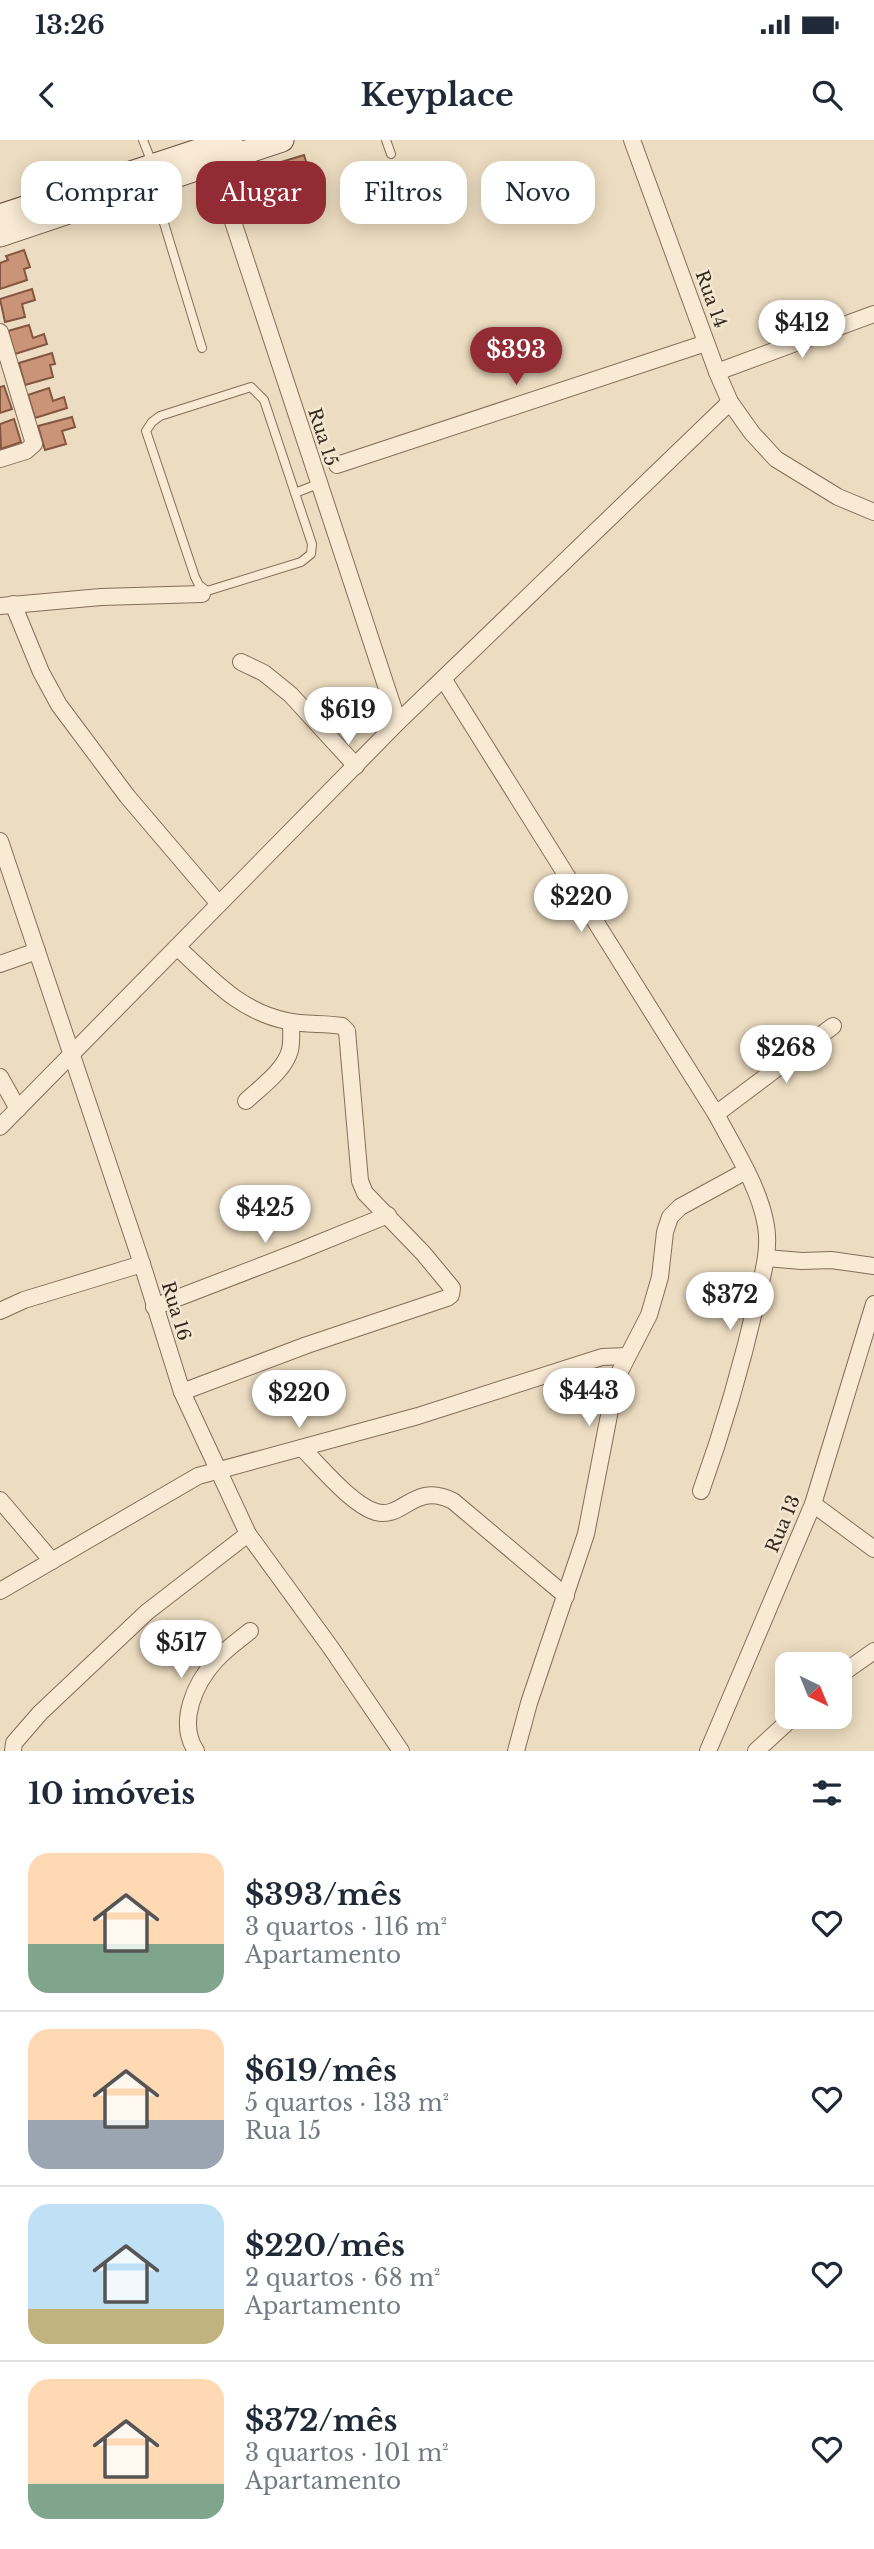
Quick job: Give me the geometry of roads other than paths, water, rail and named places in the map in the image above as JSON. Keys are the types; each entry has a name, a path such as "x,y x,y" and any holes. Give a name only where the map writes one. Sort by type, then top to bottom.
{"main road":[{"path":"170,161 186,147 231,140"},
{"path":"222,161 282,140"},
{"path":"0,216 21,210"},
{"path":"0,235 28,224"}],"street":[{"name":"Rua 14","path":"632,140 730,402 752,433 776,459 838,497 874,512"},
{"name":"Rua 15","path":"234,224 398,722"},
{"path":"717,372 874,314"},
{"path":"0,332 34,444 26,451 0,459"},
{"path":"337,465 706,343"},
{"path":"0,1126 398,722 730,402"},
{"path":"202,594 102,597 6,605 59,705 127,796 219,904"},
{"path":"241,662 264,673 284,688 356,765"},
{"path":"444,680 716,1114 746,1171 767,1228 766,1258 751,1328 721,1437 701,1490"},
{"name":"Rua 16","path":"0,841 5,867 37,951 182,1392 248,1534 339,1659 401,1751"},
{"path":"177,947 246,1007 291,1022 342,1026 347,1031 360,1181 365,1193 388,1215 452,1288 451,1295 182,1392"},
{"path":"0,964 37,951"},
{"path":"246,1101 286,1060 290,1050 291,1022"},
{"path":"716,1114 833,1026"},
{"path":"0,1077 18,1109"},
{"path":"516,1751 528,1703 586,1534 617,1379 649,1315 660,1277 664,1232 670,1217 680,1207 746,1171"},
{"path":"154,1307 388,1215"},
{"path":"766,1258 831,1260 874,1266"},
{"path":"0,1311 24,1300 142,1265"},
{"name":"Rua 13","path":"708,1751 813,1504 873,1311"},
{"path":"0,1591 198,1476 418,1416 602,1357 627,1356"},
{"path":"303,1448 360,1504 379,1513 393,1511 420,1496 433,1494 453,1501 566,1596"},
{"path":"0,1500 52,1561"},
{"path":"813,1504 874,1549"},
{"path":"13,1751 14,1743 40,1713 147,1612 248,1534"},
{"path":"196,1751 187,1730 190,1704 201,1681 216,1660 250,1631"},
{"path":"852,1667 874,1651"},
{"path":"757,1751 780,1729"}],"lane":[{"path":"143,140 149,161"},
{"path":"386,140 391,154"},
{"path":"167,224 202,348"},
{"path":"251,387 264,400 295,493 312,544 311,554 301,562 207,591 199,585 195,577 146,432 160,416 251,387"},
{"path":"295,493 318,484"}]}
